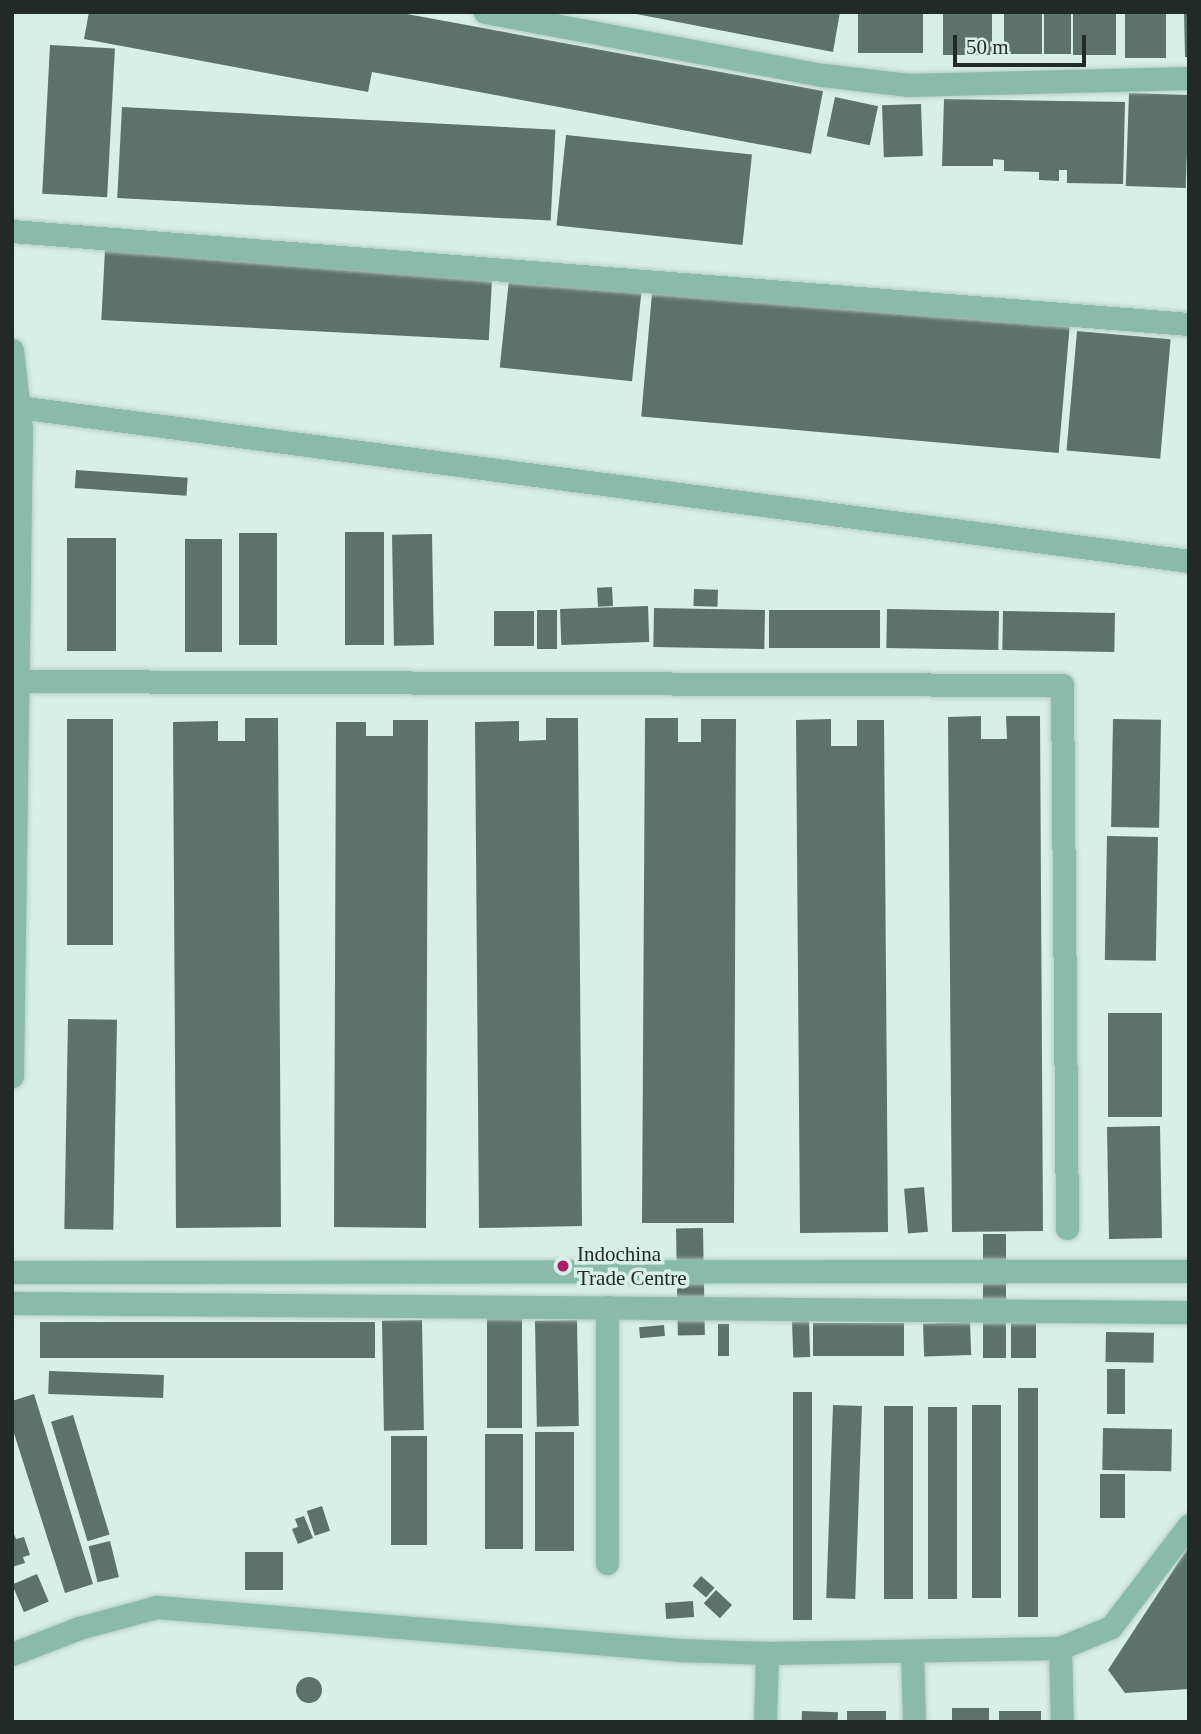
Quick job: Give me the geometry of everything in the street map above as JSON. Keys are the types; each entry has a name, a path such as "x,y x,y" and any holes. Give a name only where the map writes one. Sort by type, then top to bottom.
{"street":[{"path":"485,12 823,75 908,85 1189,78"},
{"path":"12,231 1189,324"},
{"path":"12,351 21,429 12,1076"},
{"path":"19,407 1189,561"},
{"path":"18,681 1062,685 1068,1228"},
{"path":"12,1272 1189,1270"},
{"path":"12,1303 1189,1312"},
{"path":"607,1307 607,1563"},
{"path":"12,1654 79,1628 157,1608 680,1650 767,1653 1060,1648 1111,1627 1189,1525"},
{"path":"1060,1648 1062,1722"},
{"path":"912,1651 914,1722"},
{"path":"765,1722 767,1653"}],"building":[{"path":"89,12 396,12 823,91 811,154 372,72 368,92 84,39"},
{"path":"626,12 840,12 833,52"},
{"path":"858,12 923,12 923,53 858,53"},
{"path":"943,12 992,12 992,55 943,55"},
{"path":"1004,12 1042,12 1042,54 1004,54"},
{"path":"1044,12 1071,12 1071,54 1044,54"},
{"path":"1073,12 1116,12 1116,55 1073,55"},
{"path":"1125,12 1166,12 1166,58 1125,58"},
{"path":"1184,12 1189,12 1189,57 1185,57"},
{"path":"50,45 115,48 107,197 42,194"},
{"path":"1129,93 1189,95 1186,188 1126,186"},
{"path":"835,97 878,106 870,145 827,136"},
{"path":"944,99 1125,102 1123,184 1067,183 1067,170 1059,170 1059,181 1039,180 1039,172 1004,171 1004,160 993,159 993,166 942,166"},
{"path":"921,104 923,156 884,157 882,105"},
{"path":"122,107 555,130 551,221 117,198"},
{"path":"566,135 752,155 742,245 556,226"},
{"path":"105,250 492,270 489,340 101,320"},
{"path":"510,270 642,284 632,381 500,367"},
{"path":"653,282 1070,319 1059,453 641,416"},
{"path":"1077,331 1171,339 1160,459 1067,451"},
{"path":"76,470 188,478 186,496 75,488"},
{"path":"345,532 384,532 384,645 345,645"},
{"path":"239,533 277,533 277,645 239,645"},
{"path":"432,534 434,645 394,646 392,535"},
{"path":"67,538 116,538 116,651 67,651"},
{"path":"185,539 222,539 222,652 185,652"},
{"path":"612,587 613,606 598,607 597,588"},
{"path":"694,589 718,590 717,607 693,606"},
{"path":"648,606 649,642 561,645 560,609"},
{"path":"654,608 765,610 764,649 653,647"},
{"path":"887,609 999,611 998,650 886,648"},
{"path":"537,610 557,610 557,649 537,649"},
{"path":"769,610 880,610 880,648 769,648"},
{"path":"494,611 534,611 534,646 494,646"},
{"path":"1003,611 1115,613 1114,652 1002,650"},
{"path":"981,716 981,739 1007,739 1006,716 1040,716 1043,1231 952,1232 948,717"},
{"path":"245,718 278,718 281,1227 176,1228 173,722 218,721 218,741 245,741"},
{"path":"546,718 578,718 582,1226 479,1228 475,722 519,721 519,741 546,740"},
{"path":"645,718 678,718 678,742 701,742 701,719 736,719 734,1223 642,1223"},
{"path":"67,719 113,719 113,945 67,945"},
{"path":"831,719 831,746 857,746 857,720 884,720 888,1232 800,1233 796,720"},
{"path":"1113,719 1161,720 1159,828 1111,827"},
{"path":"393,720 428,720 426,1228 334,1227 336,722 366,722 366,736 393,736"},
{"path":"1107,836 1158,837 1156,961 1105,960"},
{"path":"1108,1013 1162,1013 1162,1117 1108,1117"},
{"path":"68,1019 117,1020 113,1230 64,1229"},
{"path":"1160,1126 1162,1238 1109,1239 1107,1127"},
{"path":"924,1187 928,1232 908,1234 904,1189"},
{"path":"676,1228 703,1228 705,1335 678,1335"},
{"path":"983,1234 1006,1234 1006,1358 983,1358"},
{"path":"487,1317 522,1317 522,1428 487,1428"},
{"path":"422,1320 424,1430 384,1431 382,1321"},
{"path":"577,1320 579,1426 537,1427 535,1321"},
{"path":"809,1321 810,1357 793,1358 792,1322"},
{"path":"40,1322 375,1322 375,1358 40,1358"},
{"path":"970,1322 971,1355 924,1357 923,1324"},
{"path":"813,1323 904,1323 904,1356 813,1356"},
{"path":"1011,1323 1036,1323 1036,1358 1011,1358"},
{"path":"718,1324 729,1324 729,1356 718,1356"},
{"path":"664,1325 665,1336 640,1338 639,1327"},
{"path":"1106,1332 1154,1333 1153,1363 1105,1362"},
{"path":"1107,1369 1125,1369 1125,1414 1107,1414"},
{"path":"49,1371 164,1375 163,1398 48,1394"},
{"path":"1018,1388 1038,1388 1038,1617 1018,1617"},
{"path":"793,1392 812,1392 812,1620 793,1620"},
{"path":"34,1394 93,1584 65,1593 12,1427 12,1401"},
{"path":"833,1405 862,1406 855,1599 826,1598"},
{"path":"972,1405 1001,1405 1001,1598 972,1598"},
{"path":"884,1406 913,1406 913,1599 884,1599"},
{"path":"928,1407 957,1407 957,1599 928,1599"},
{"path":"73,1415 110,1535 88,1541 51,1422"},
{"path":"1103,1428 1172,1429 1171,1471 1102,1470"},
{"path":"535,1432 574,1432 574,1551 535,1551"},
{"path":"485,1434 523,1434 523,1549 485,1549"},
{"path":"391,1436 427,1436 427,1545 391,1545"},
{"path":"1100,1474 1125,1474 1125,1518 1100,1518"},
{"path":"322,1506 330,1531 315,1536 307,1511"},
{"path":"304,1516 313,1538 298,1544 292,1529 298,1527 295,1519"},
{"path":"12,1529 16,1539 24,1537 30,1555 23,1557 25,1563 12,1567"},
{"path":"110,1541 119,1577 98,1582 89,1546"},
{"path":"1189,1546 1189,1689 1125,1693 1108,1670"},
{"path":"245,1552 283,1552 283,1590 245,1590"},
{"path":"37,1574 49,1602 24,1612 12,1585"},
{"path":"701,1576 715,1588 706,1598 692,1586"},
{"path":"716,1590 732,1605 720,1618 704,1603"},
{"path":"693,1601 694,1617 666,1619 665,1603"},
{"path":"309,1677 318,1681 322,1690 318,1699 309,1703 300,1699 296,1690 300,1681"},
{"path":"952,1708 989,1708 989,1722 952,1722"},
{"path":"802,1711 838,1712 838,1722 802,1722"},
{"path":"847,1711 886,1711 886,1722 847,1722"},
{"path":"999,1711 1041,1711 1041,1722 999,1722"}],"place":[{"name":"Indochina Trade Centre","path":"563,1266"}]}
